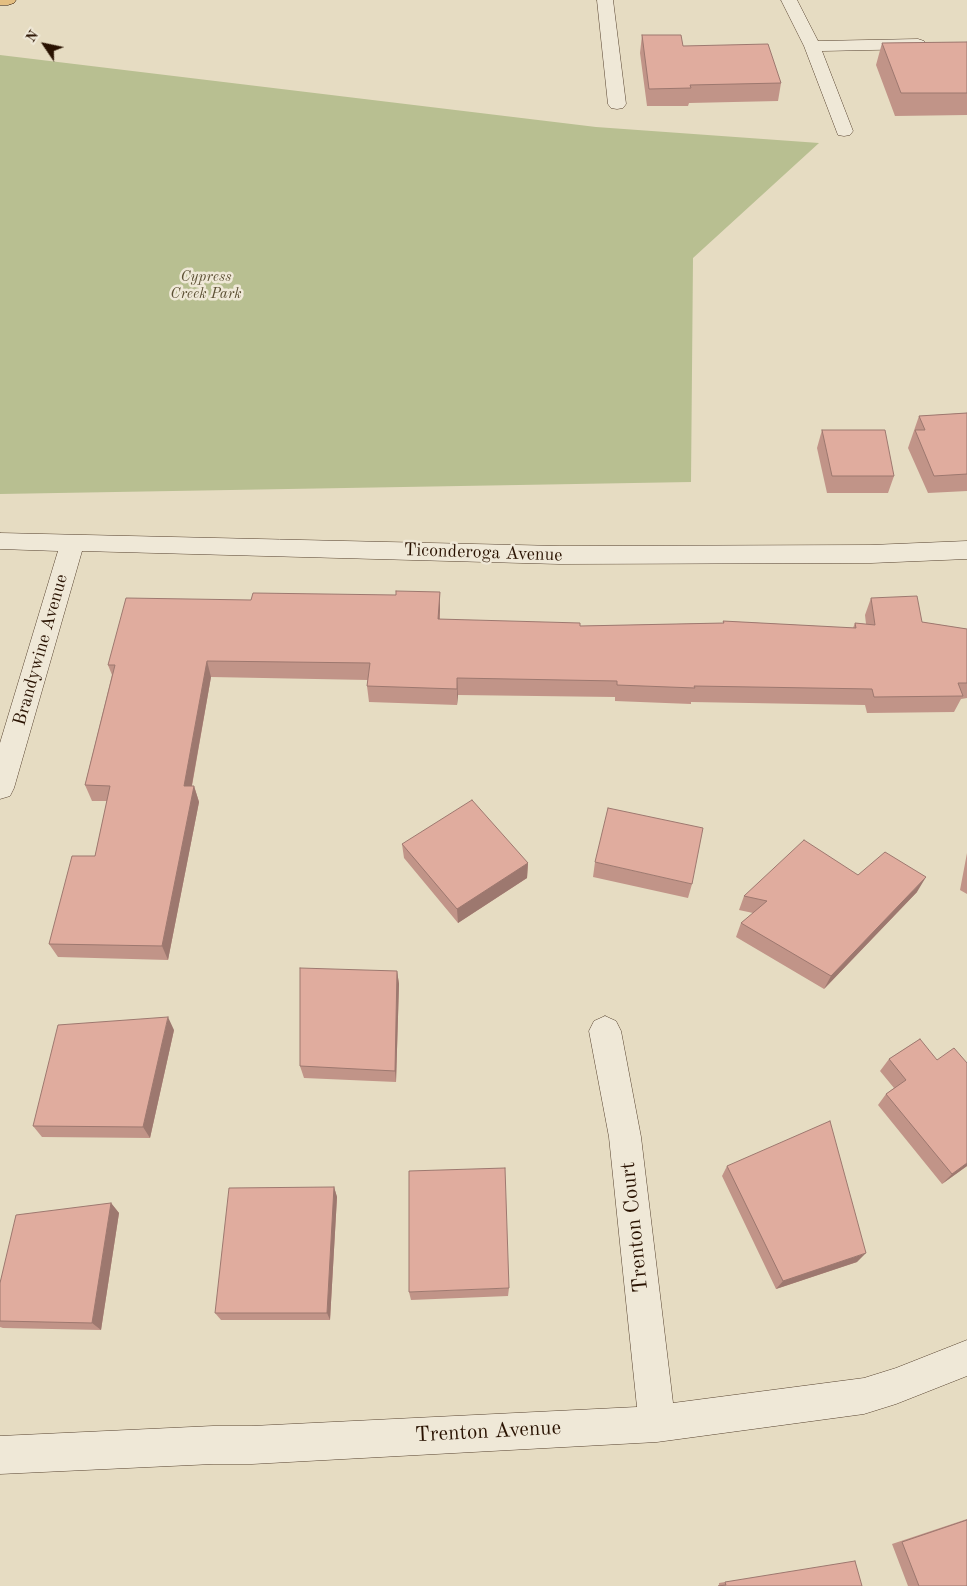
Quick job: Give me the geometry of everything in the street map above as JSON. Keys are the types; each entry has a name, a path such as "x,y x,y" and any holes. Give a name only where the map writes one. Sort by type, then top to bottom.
{"highway":[{"path":"0,0 8,0"}],"street":[{"path":"605,0 617,104"},
{"path":"789,0 812,46 844,131"},
{"path":"812,46 939,44"},
{"name":"Ticonderoga Avenue","path":"0,541 559,555 871,554 967,550"},
{"name":"Brandywine Avenue","path":"0,788 73,542"},
{"name":"Trenton Court","path":"605,1031 625,1137 657,1424"},
{"name":"Trenton Avenue","path":"0,1455 213,1445 252,1445 657,1424 864,1396 896,1386 967,1358"}],"green space":[{"name":"Cypress Creek Park","path":"0,55 596,127 819,143 693,258 691,482 0,494"}],"building":[{"path":"642,35 681,35 683,46 768,44 781,83 690,85 691,88 649,89"},
{"path":"967,42 967,93 901,93 882,43"},
{"path":"967,413 967,474 934,476 915,430 925,430 919,416"},
{"path":"822,430 885,430 894,476 832,476"},
{"path":"396,591 440,592 438,619 580,623 580,626 724,623 723,621 856,628 855,623 875,625 871,598 917,596 922,622 967,629 967,683 958,683 963,696 874,697 872,689 694,686 695,688 617,685 617,681 457,678 457,689 367,686 370,663 207,661 184,786 194,786 162,946 49,944 72,856 95,856 110,786 85,785 115,665 108,665 126,598 251,600 253,593 396,595"},
{"path":"472,800 528,863 457,909 402,844"},
{"path":"608,808 703,828 692,884 595,862"},
{"path":"804,840 858,875 885,852 926,877 831,976 741,923 767,901 744,896"},
{"path":"300,968 397,971 395,1071 300,1066"},
{"path":"168,1017 143,1127 33,1126 58,1025"},
{"path":"920,1039 937,1060 954,1048 967,1063 967,1163 952,1174 886,1094 906,1080 889,1059"},
{"path":"830,1121 866,1253 783,1281 727,1166"},
{"path":"505,1168 509,1288 409,1292 409,1171"},
{"path":"334,1187 327,1313 215,1313 229,1188"},
{"path":"111,1203 92,1323 0,1321 0,1283 16,1215"},
{"path":"967,1520 967,1586 919,1586 902,1542"},
{"path":"855,1561 862,1586 718,1586 726,1585 725,1582"}]}
